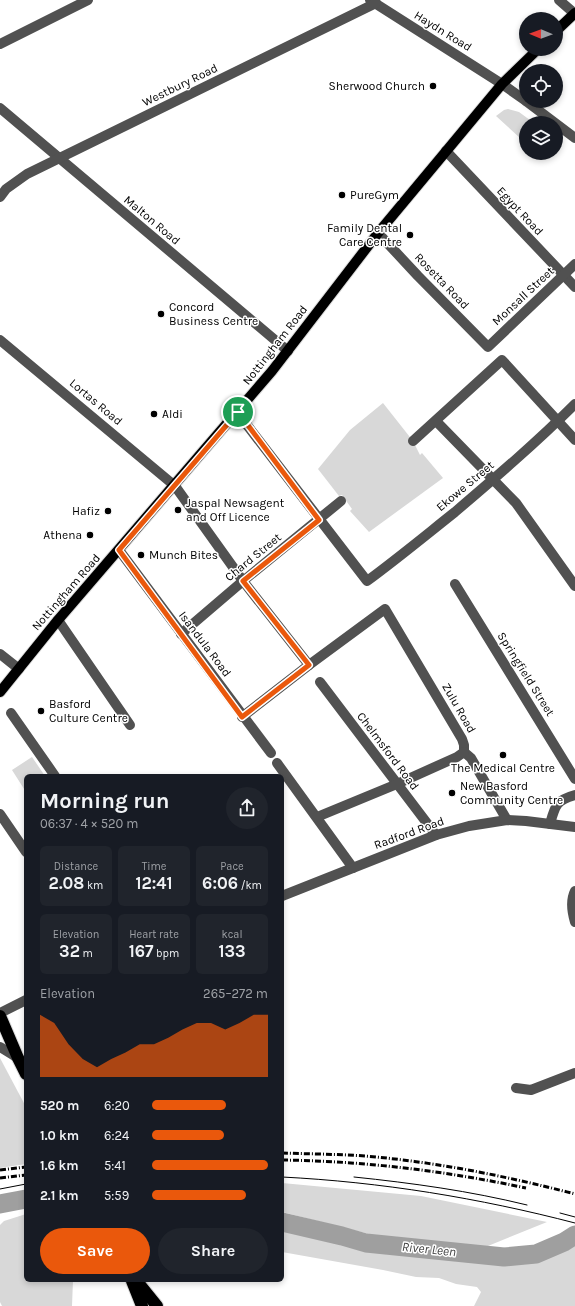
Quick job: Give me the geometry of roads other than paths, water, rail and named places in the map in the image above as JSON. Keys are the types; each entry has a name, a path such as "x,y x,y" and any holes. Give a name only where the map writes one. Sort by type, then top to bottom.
{"highway":[{"path":"0,1015 24,1070"},
{"path":"0,1038 18,1058"},
{"path":"132,1282 142,1306"},
{"path":"138,1282 157,1306"}],"main road":[{"path":"563,24 575,13"},
{"name":"Nottingham Road","path":"0,692 58,620 238,412 288,351 378,233 446,151 502,84 531,56"}],"street":[{"path":"0,44 88,0"},
{"path":"559,0 575,13"},
{"name":"Haydn Road","path":"373,2 519,96"},
{"name":"Westbury Road","path":"0,196 6,189 27,174 373,2"},
{"name":"Malton Road","path":"0,108 288,351"},
{"name":"Haydn Road","path":"535,108 575,138"},
{"name":"Egypt Road","path":"446,151 575,287"},
{"name":"Rosetta Road","path":"378,233 488,347"},
{"name":"Monsall Street","path":"488,347 575,264"},
{"name":"Lortas Road","path":"0,340 175,486"},
{"path":"413,441 502,360 575,440"},
{"name":"Ekowe Street","path":"319,520 366,582 397,559 493,480 575,404"},
{"path":"238,412 319,520"},
{"path":"436,421 516,503 575,586"},
{"path":"175,486 243,581 309,665 242,717"},
{"name":"Chard Street","path":"181,634 341,501"},
{"name":"Isandula Road","path":"119,550 242,717 271,753"},
{"name":"Springfield Street","path":"455,584 575,779"},
{"name":"Zulu Road","path":"309,665 386,609 462,738 464,752 471,758 507,820"},
{"path":"58,620 130,725"},
{"path":"0,654 19,669"},
{"name":"Chelmsford Road","path":"320,682 436,835"},
{"path":"12,713 54,774"},
{"path":"317,816 397,784 457,757 464,752"},
{"path":"277,763 317,816 353,868"},
{"path":"550,824 556,803 575,795"},
{"path":"0,814 24,849"},
{"name":"Radford Road","path":"284,895 436,835 475,824 507,820 526,820 575,827"},
{"path":"575,891 573,894 571,908 575,922"},
{"path":"0,1015 24,1001"},
{"path":"0,1047 18,1058"},
{"path":"516,1088 531,1090 575,1073"}],"waterway":[{"name":"River Leen","path":"0,1204 24,1199"},
{"name":"River Leen","path":"284,1222 366,1243 504,1257 536,1254 564,1242 575,1235"}],"tram line":[{"path":"284,1177 319,1179 430,1192 503,1206 575,1223"},
{"path":"354,1177 441,1188 527,1205"},
{"path":"0,1189 24,1184"},
{"path":"560,1213 575,1217"}],"railway":[{"path":"284,1153 365,1156 418,1162 523,1181 575,1194"},
{"path":"284,1160 343,1162 405,1168 526,1188"},
{"path":"0,1170 24,1167"},
{"path":"0,1178 24,1175"}],"place":[{"name":"Sherwood Church","path":"433,86"},
{"name":"PureGym","path":"342,195"},
{"name":"Family Dental Care Centre","path":"410,235"},
{"name":"Concord Business Centre","path":"161,314"},
{"name":"Aldi","path":"154,414"},
{"name":"Jaspal Newsagent and Off Licence","path":"178,510"},
{"name":"Hafiz","path":"108,511"},
{"name":"Athena","path":"90,535"},
{"name":"Munch Bites","path":"141,555"},
{"name":"Basford Culture Centre","path":"41,711"},
{"name":"The Medical Centre","path":"503,755"},
{"name":"New Basford Community Centre","path":"452,793"}]}
